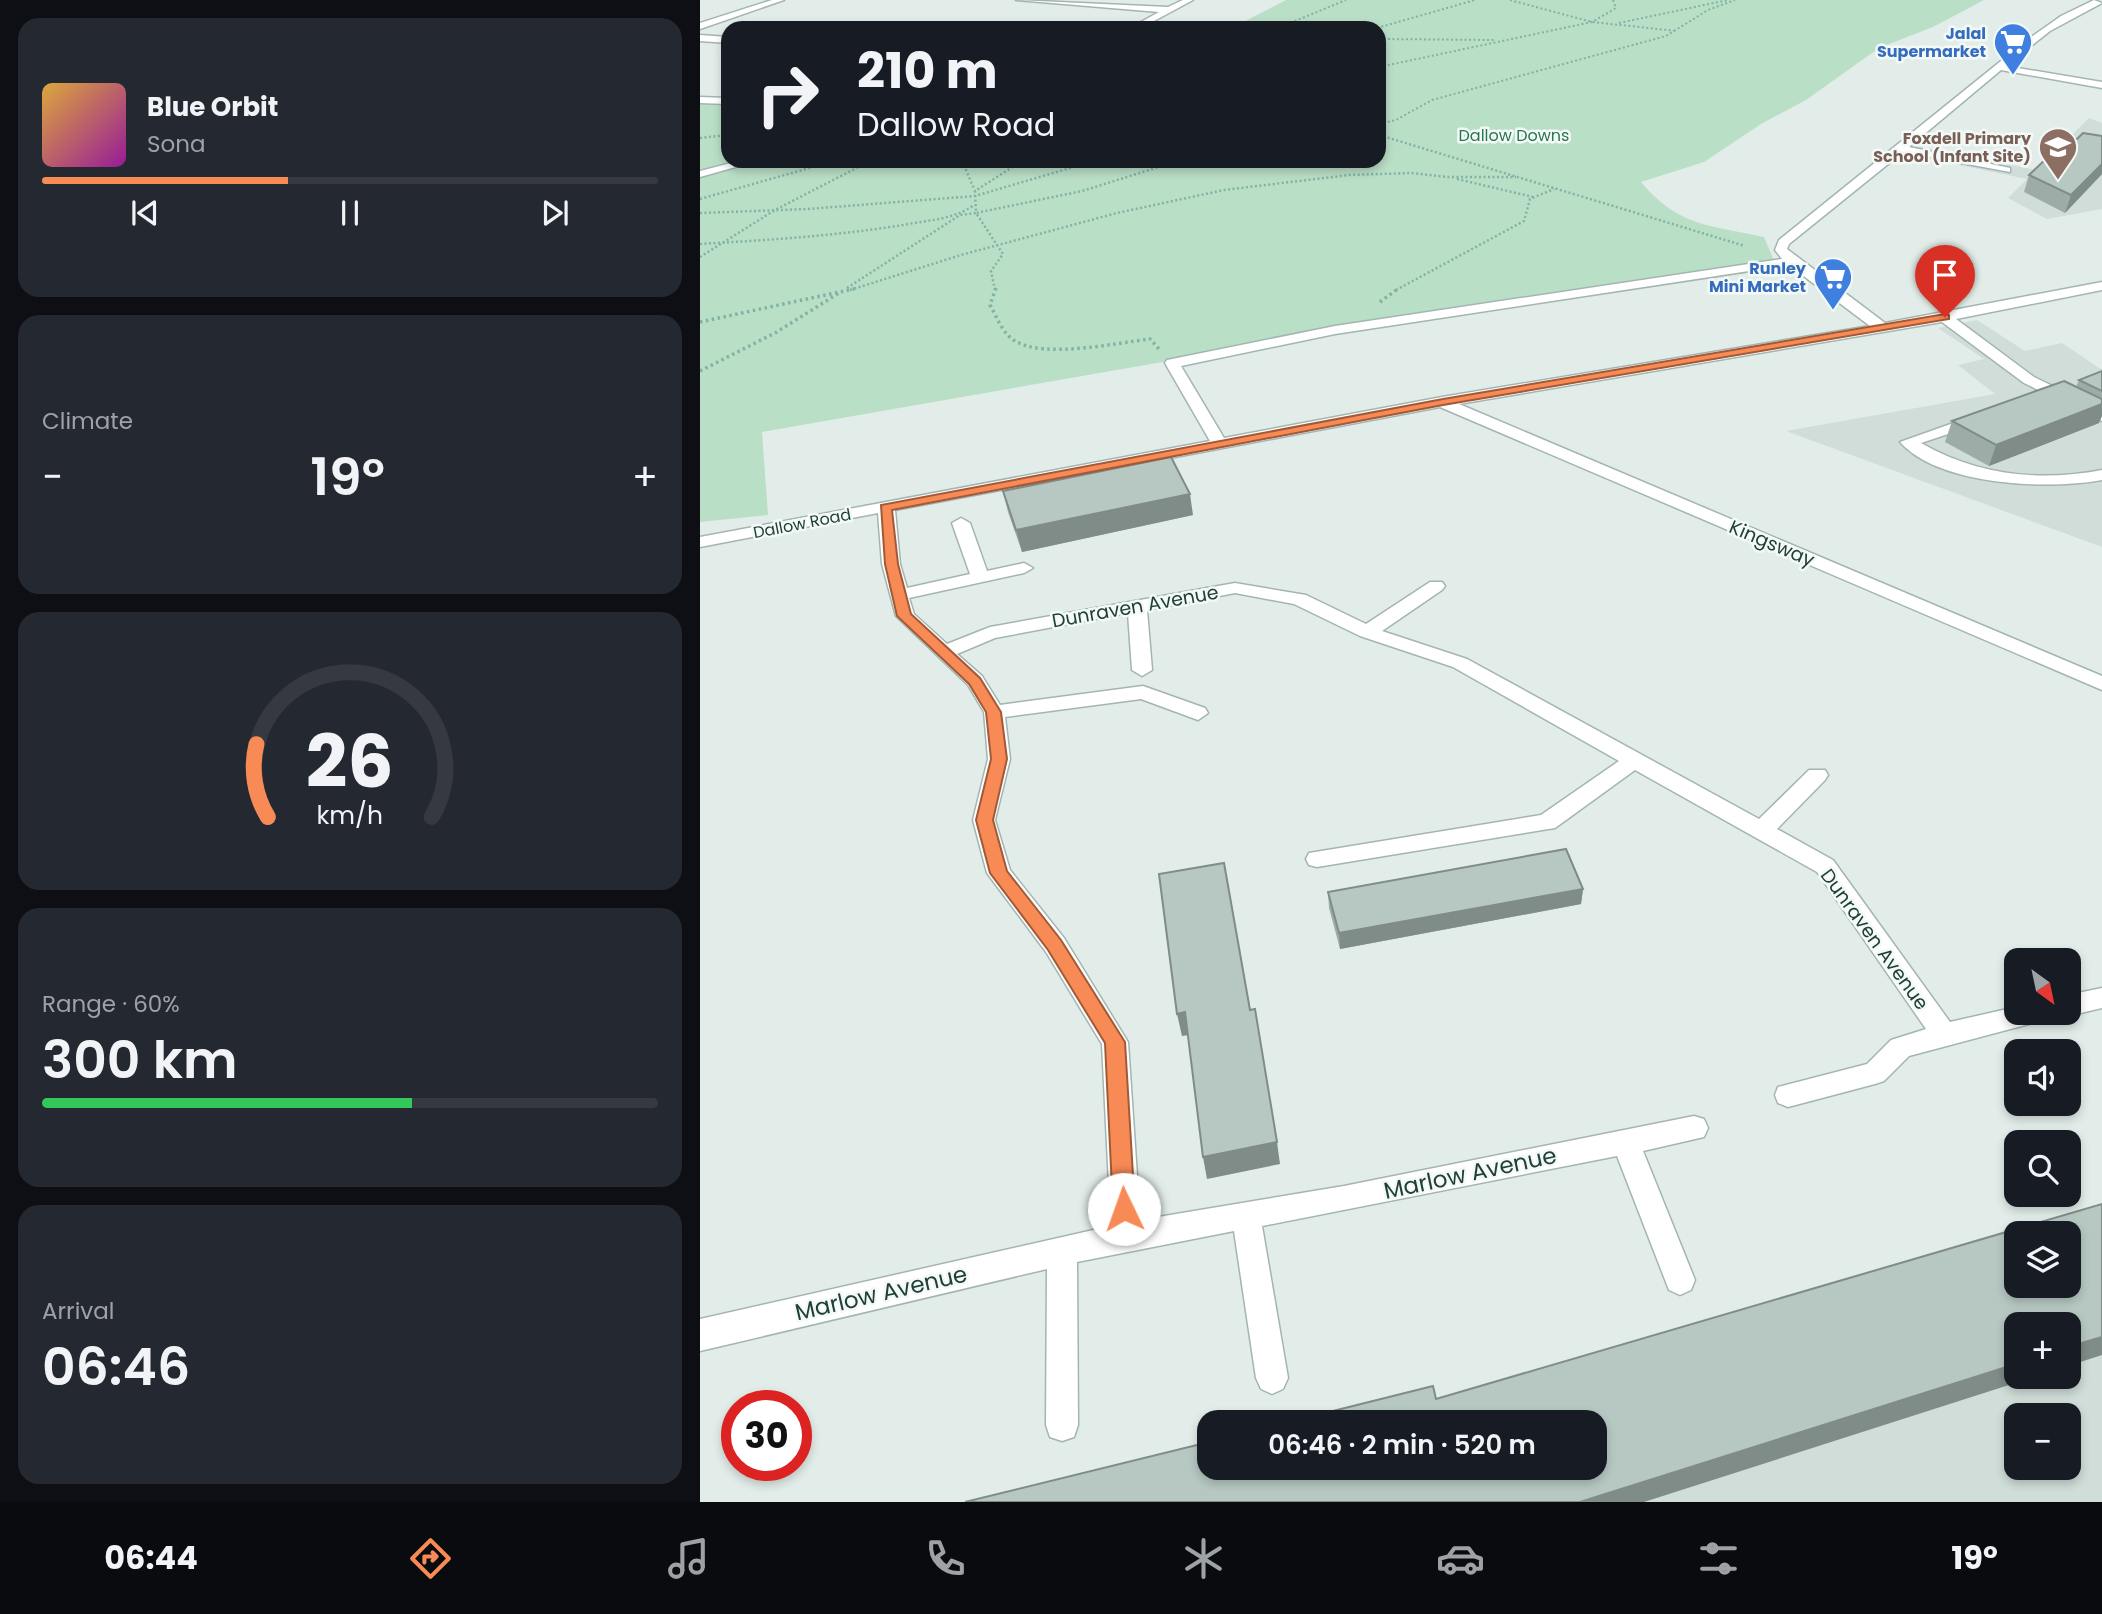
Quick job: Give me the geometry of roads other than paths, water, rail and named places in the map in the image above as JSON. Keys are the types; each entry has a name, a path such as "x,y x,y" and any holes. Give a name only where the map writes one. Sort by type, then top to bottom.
{"street":[{"path":"700,26 780,0"},
{"path":"1020,0 1170,10"},
{"path":"1148,21 1189,0"},
{"path":"1881,327 1791,261 1781,250 1783,243 1998,67 2049,29 2085,6 2101,0"},
{"path":"700,38 721,40"},
{"path":"1998,67 2102,85"},
{"path":"700,100 721,101"},
{"path":"1899,148 2006,170"},
{"path":"700,174 724,168"},
{"path":"1220,444 1172,363 1364,326 1791,261"},
{"name":"Dallow Road","path":"700,542 1443,402 1945,317 2102,286"},
{"path":"1945,317 2029,380 2102,416"},
{"path":"2033,402 2058,394"},
{"name":"Kingsway","path":"1443,402 2102,684"},
{"path":"1996,414 1908,442 1952,465 2030,481 2077,481 2102,475"},
{"path":"886,508 898,595 905,616 975,681 994,712 999,759 984,820 999,873 1055,945 1115,1042 1126,1236"},
{"path":"961,523 980,576"},
{"path":"898,595 1024,568"},
{"path":"1367,632 1436,586"},
{"name":"Dunraven Avenue","path":"942,653 990,633 1235,588 1299,599 1367,632 1460,663 1825,866 1944,1034"},
{"path":"1138,605 1142,670"},
{"path":"994,712 1143,692 1198,713"},
{"path":"1317,859 1546,822 1636,759"},
{"path":"1762,830 1817,775"},
{"path":"2081,1004 2100,1002"},
{"name":"Dunraven Avenue","path":"1788,1095 1875,1073 1900,1048 1944,1034 2004,1020"},
{"name":"Marlow Avenue","path":"700,1335 1126,1236 1246,1216 1694,1128"},
{"path":"1625,1141 1680,1280"},
{"path":"1246,1216 1272,1378"},
{"path":"1062,1251 1062,1425"}],"place":[{"name":"Jalal Supermarket","path":"2013,76"},
{"name":"Foxdell Primary School (Infant Site)","path":"2058,181"},
{"name":"Runley Mini Market","path":"1833,311"}],"park label":[{"name":"Dallow Downs","path":"1514,135"}]}
